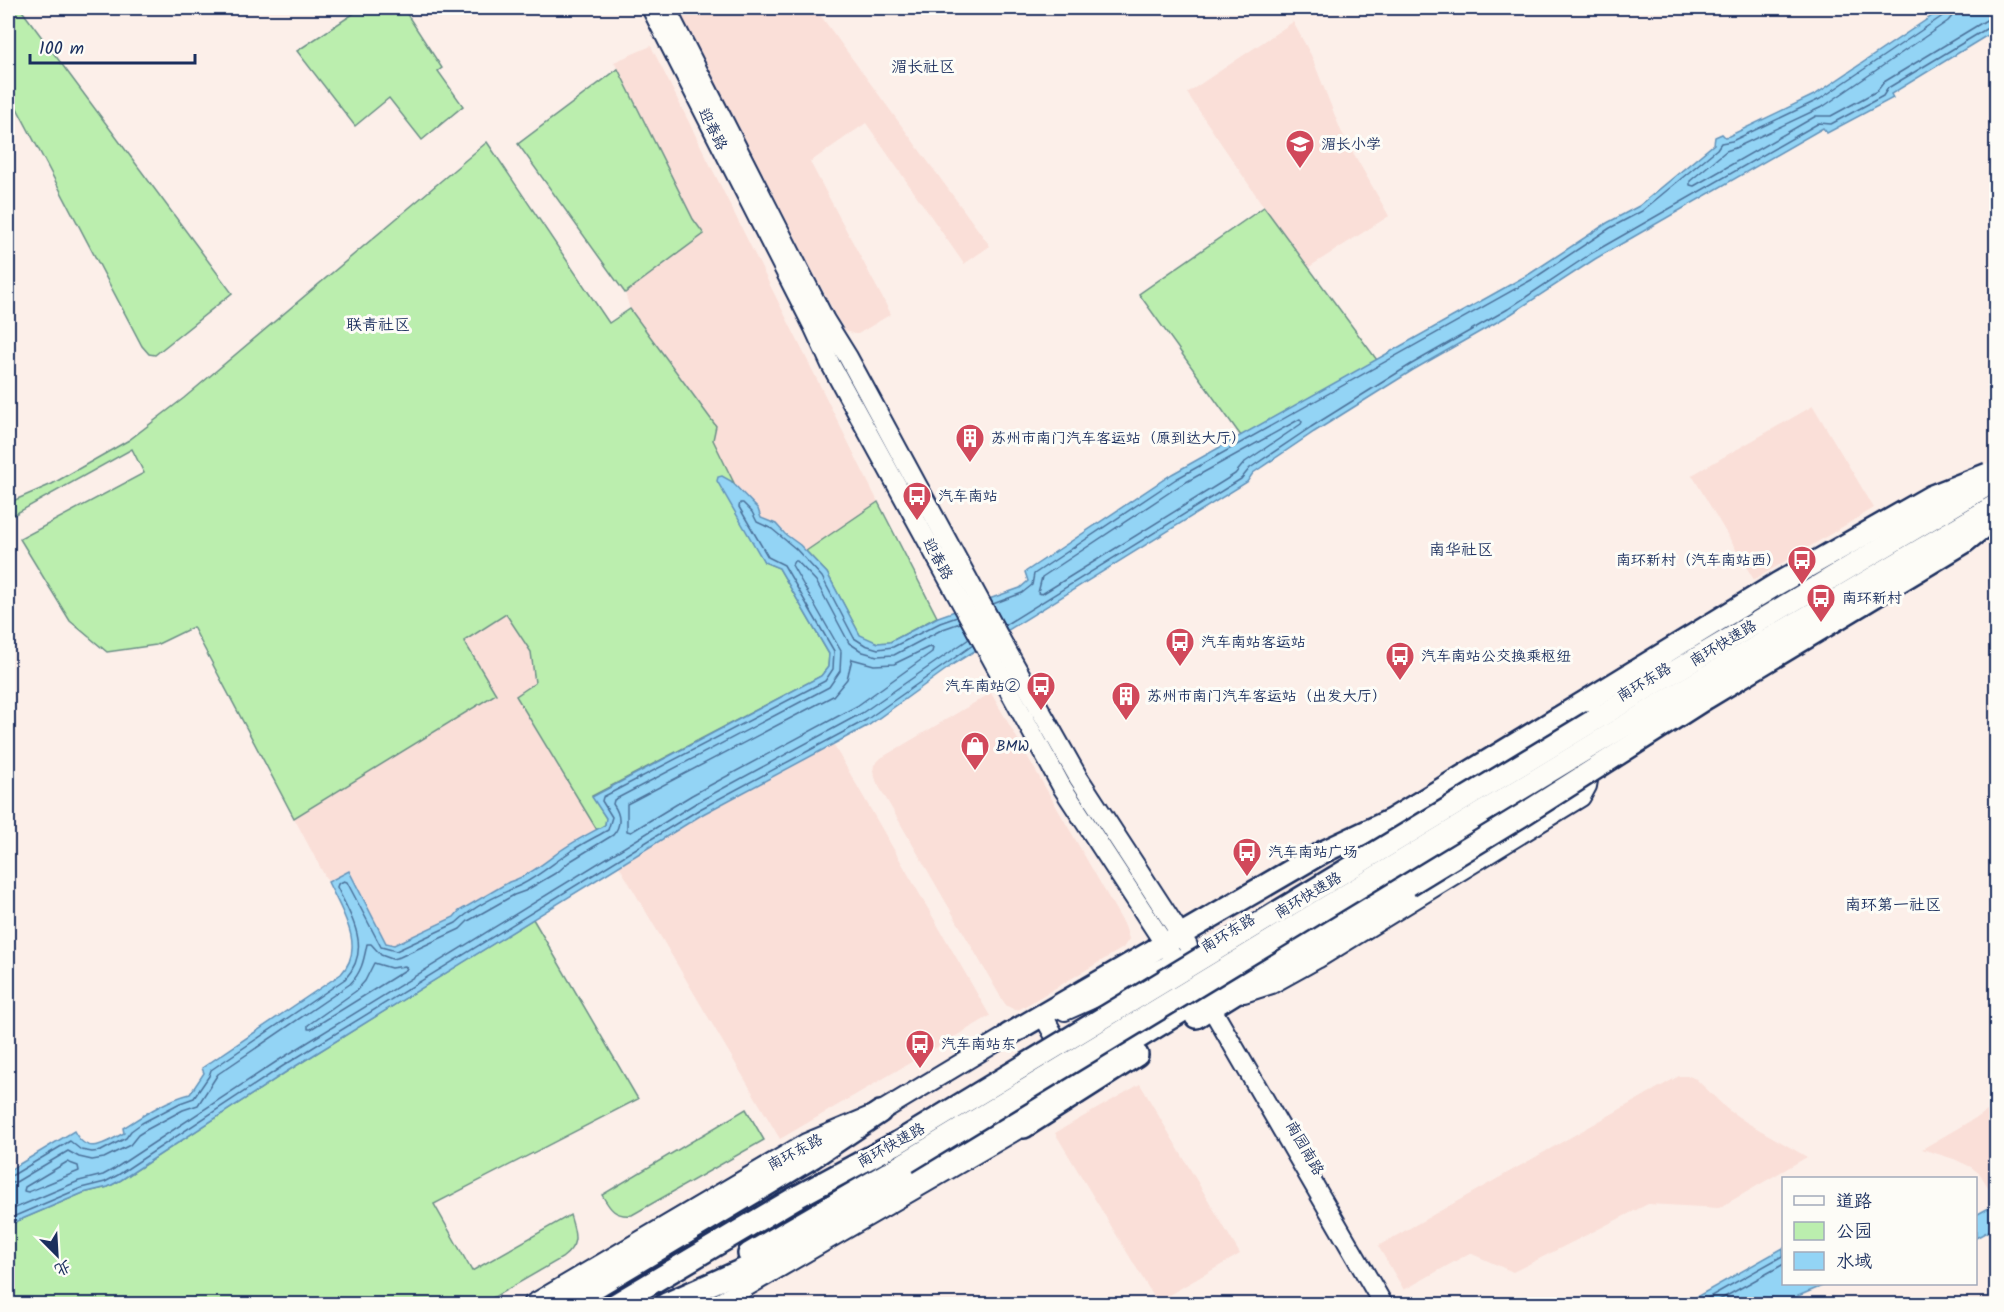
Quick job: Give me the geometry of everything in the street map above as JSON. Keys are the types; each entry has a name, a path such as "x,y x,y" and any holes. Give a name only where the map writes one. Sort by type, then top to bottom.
{"highway":[{"path":"1008,1035 1323,852 1392,820 1777,584 1932,495 1996,470"},
{"name":"南环快速路","path":"665,1305 902,1153 1672,673 1996,480"},
{"name":"南环快速路","path":"616,1305 795,1198 902,1153 1996,505"},
{"path":"665,1305 801,1244 986,1136 1076,1075 1408,885 1521,816 1716,692 1963,543 1996,518"},
{"path":"1024,1127 1212,999"},
{"path":"567,1305 813,1157 880,1112"},
{"path":"684,1305 742,1270"}],"main road":[{"name":"迎春路","path":"651,8 831,365 969,599"},
{"name":"迎春路","path":"666,8 825,320 848,357 1071,801 1173,940 1212,999"},
{"name":"南环东路","path":"532,1305 806,1143 880,1112 1008,1035 1189,963 1996,470"},
{"path":"1212,999 1592,760 1996,518"},
{"path":"1392,820 1428,791 1690,630 1713,618 1749,619"},
{"path":"1212,999 1272,984 1317,959 1581,797 1587,786 1592,760"},
{"path":"1061,1048 1189,963"},
{"name":"南园南路","path":"1212,999 1383,1305"},
{"name":"南园南路","path":"1212,999 1396,1305"},
{"path":"1045,1019 1076,1075"},
{"path":"717,1305 1024,1127"}],"shaded area":[{"path":"678,8 815,8 990,246 964,264 866,123 810,162 891,314 858,334 845,330"},
{"name":"湄长小学","path":"1293,22 1311,55 1341,131 1389,216 1309,267 1264,207 1187,93"},
{"path":"651,46 878,502 806,551 776,524 761,518 758,509 735,485 713,440 716,426 630,309 625,293 704,234 693,219 614,62"},
{"path":"1813,406 1874,508 1754,580 1692,475"},
{"path":"506,614 531,652 535,683 516,696 597,830 518,879 459,911 454,917 394,945 386,943 349,872 328,882 294,818 495,694 464,641"},
{"path":"991,693 1125,926 1129,939 1123,948 1015,1010 1003,1001 877,783 873,771 874,765 881,758"},
{"path":"833,744 990,1016 780,1139 619,866 703,814"},
{"path":"1679,1076 1696,1079 1727,1109 1807,1157 1719,1208 1648,1204 1513,1272 1470,1253 1404,1290 1378,1246"},
{"path":"1140,1084 1240,1254 1157,1302 1055,1133"},
{"path":"1996,1106 1996,1200 1980,1174 1971,1167 1922,1149"}],"green space":[{"path":"8,8 20,8 232,293 155,355 149,354 142,346 8,91"},
{"path":"362,8 403,8 442,68 438,71 463,106 422,140 389,98 355,126 297,51"},
{"path":"618,69 693,219 704,234 625,293 518,144"},
{"path":"487,142 609,323 630,309 716,426 713,440 735,485 731,481 764,562 779,568 829,654 828,667 821,676 592,796 606,818 605,825 597,830 516,696 535,683 531,652 506,614 464,641 496,694 294,818 193,627 156,645 107,652 70,621 20,539 144,473 132,449 8,518 8,503 52,484 129,440 184,398"},
{"path":"1264,207 1377,360 1241,436 1139,294"},
{"path":"878,502 937,617 890,642 878,643 860,635 827,573 806,551"},
{"path":"533,919 638,1099 434,1204 472,1271 570,1215 575,1239 572,1248 562,1258 482,1304 8,1304 8,1225 83,1193 108,1187 121,1180 286,1072"},
{"path":"746,1109 764,1140 632,1215 621,1215 614,1211 602,1195"}],"water":[{"path":"1944,8 1996,8 1996,30 1891,94 1893,98 1827,133 1823,128 1595,259 1511,314 1413,370 1253,473 1247,482 955,663 869,725 703,814 286,1072 121,1180 108,1187 83,1193 8,1225 8,1171 74,1131 85,1144 97,1146 103,1144 124,1133 123,1128 155,1108 190,1094 204,1073 202,1068 341,974 352,952 352,940 345,916 328,882 349,871 386,943 394,945 454,917 459,911 529,873 571,844 605,825 606,818 592,797 821,676 828,667 829,654 779,568 764,562 717,481 718,477 722,476 731,481 758,509 761,518 776,524 827,573 860,635 878,643 890,642 938,617 1020,588 1028,581 1025,572 1172,474 1531,273 1607,223 1639,206 1714,144 1715,137 1722,134 1725,137 1729,136 1816,94"},
{"path":"1996,1204 1996,1227 1977,1237 1977,1214"},
{"path":"1782,1249 1782,1285 1825,1285 1779,1304 1684,1304"}],"place":[{"name":"湄长小学","path":"1300,170"},
{"name":"苏州市南门汽车客运站（原到达大厅）","path":"970,464"},
{"name":"汽车南站","path":"917,522"},
{"name":"南环新村（汽车南站西）","path":"1802,586"},
{"name":"南环新村","path":"1821,624"},
{"name":"汽车南站客运站","path":"1180,668"},
{"name":"汽车南站公交换乘枢纽","path":"1400,682"},
{"name":"汽车南站②","path":"1041,712"},
{"name":"苏州市南门汽车客运站（出发大厅）","path":"1126,722"},
{"name":"BMW","path":"975,772"},
{"name":"汽车南站广场","path":"1247,878"},
{"name":"汽车南站东","path":"920,1070"}],"district":[{"name":"湄长社区","path":"923,66"},
{"name":"联青社区","path":"378,324"},
{"name":"南华社区","path":"1461,549"},
{"name":"南环第一社区","path":"1893,904"}]}
